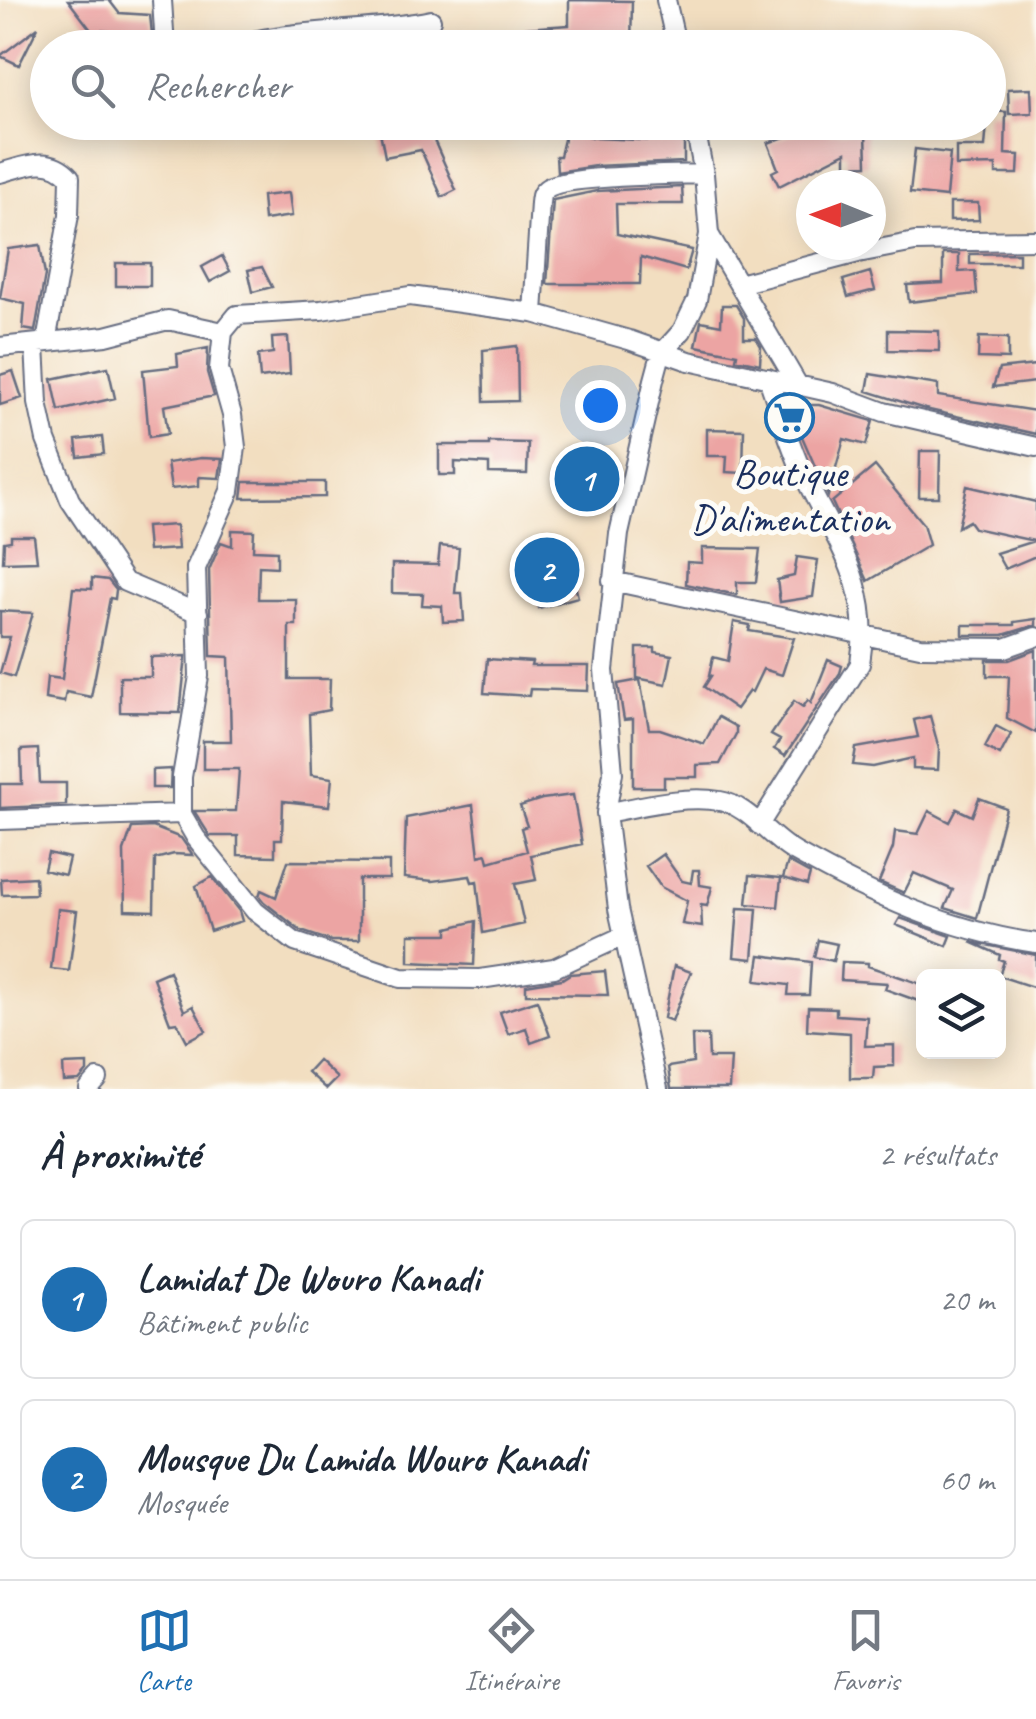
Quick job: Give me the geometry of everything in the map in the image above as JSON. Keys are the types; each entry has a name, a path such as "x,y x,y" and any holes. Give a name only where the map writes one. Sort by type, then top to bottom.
{"street":[{"path":"162,0 164,30"},
{"path":"666,0 673,30"},
{"path":"349,30 431,20"},
{"path":"658,1089 623,936 606,812 613,772 604,670 620,534 661,354 682,332 697,300 710,234 697,140"},
{"path":"0,173 46,162 60,166 70,177 70,215 41,343 42,422 70,500 125,582 198,613"},
{"path":"533,313 540,203 548,186 704,174"},
{"path":"710,234 798,385"},
{"path":"739,284 915,242 1036,240"},
{"path":"623,936 554,968 480,979 400,978 294,942 271,925 196,838 182,814 182,777 199,676 196,568 230,491 236,448 232,415 219,369 223,332 237,315 321,310 410,296 533,313 628,340 661,354 833,393 884,412 1036,447"},
{"path":"0,348 106,336 168,320 223,332"},
{"path":"758,825 854,676 865,638 858,582 802,471 768,378"},
{"path":"612,582 920,647 1005,648 1036,637"},
{"path":"606,812 688,800 724,801 791,850 930,919 995,937 1036,943"},
{"path":"0,820 182,814"}],"building":[{"path":"68,0 109,0 119,13 150,15 152,30 91,30"},
{"path":"569,0 632,1 631,30 526,30 569,25"},
{"path":"30,33 30,43 19,65 0,56"},
{"path":"1031,88 1032,113 1009,114 1008,89"},
{"path":"382,140 434,140 456,190 442,197 421,150 385,157"},
{"path":"564,140 684,142 684,162 557,172 556,156 560,156"},
{"path":"776,140 866,140 867,165 846,166 846,152 811,170 796,170 796,177 779,186 772,172 778,169 768,143"},
{"path":"986,140 1005,140 1005,154 1019,155 1018,174 996,174 996,165 956,166 956,147 985,147"},
{"path":"915,149 950,153 946,197 910,193"},
{"path":"682,187 683,204 616,204 617,234 692,250 686,270 641,257 640,284 547,284 553,200 597,191"},
{"path":"289,193 292,216 264,220 262,196"},
{"path":"950,203 978,203 979,220 950,221"},
{"path":"40,245 45,275 35,331 23,329 25,304 0,298 8,249"},
{"path":"1019,253 1019,264 970,264 970,254"},
{"path":"943,254 959,254 959,272 975,271 977,294 909,302 907,285 943,283"},
{"path":"222,256 230,271 210,282 202,267"},
{"path":"116,263 150,263 150,286 116,286"},
{"path":"262,267 272,287 253,292 248,270"},
{"path":"870,272 875,290 848,297 843,280"},
{"path":"722,305 736,305 744,318 744,338 756,338 761,346 760,364 736,359 737,354 696,346 701,321 721,325"},
{"path":"888,330 939,331 939,351 888,350"},
{"path":"288,337 290,374 260,378 258,355 273,353 272,338"},
{"path":"979,337 1008,338 1008,359 978,358"},
{"path":"517,346 518,401 484,402 483,350"},
{"path":"208,348 207,372 214,396 164,406 168,434 149,437 143,370 178,366 177,354"},
{"path":"1036,365 1036,382 993,387 999,369"},
{"path":"108,367 115,398 59,411 52,379"},
{"path":"13,371 22,398 0,405 0,375"},
{"path":"870,374 938,385 938,396 1036,411 1036,434 925,409 867,391"},
{"path":"796,405 819,405 873,421 866,445 844,439 828,496 800,432"},
{"path":"707,429 744,430 743,473 726,472 727,456 707,456"},
{"path":"102,437 104,454 78,457 76,440"},
{"path":"528,443 527,474 489,473 489,464 455,462 455,475 439,475 439,445"},
{"path":"920,451 940,451 939,497 919,497"},
{"path":"222,459 219,478 199,477 199,486 171,489 167,463"},
{"path":"593,460 606,477 584,494 571,477"},
{"path":"875,466 923,524 929,545 868,581 832,502"},
{"path":"244,482 325,482 325,497 242,498"},
{"path":"967,486 1036,502 1036,556 1005,569 996,553 1034,541 974,528 969,521 958,527"},
{"path":"176,525 178,549 148,551 146,527"},
{"path":"232,530 254,531 253,550 277,551 277,567 259,566 258,599 296,599 296,625 289,625 289,679 330,679 329,710 309,714 311,775 332,778 329,806 283,801 282,839 275,839 275,856 238,855 238,836 210,836 194,811 236,811 239,769 203,769 203,741 231,741 229,657 211,656 209,570 221,542 232,546"},
{"path":"11,536 34,536 37,561 3,562 4,542 11,541"},
{"path":"564,542 578,597 539,608 525,554"},
{"path":"440,546 459,548 455,593 462,593 464,621 443,622 442,606 422,605 423,594 392,593 392,564 438,565"},
{"path":"702,548 760,549 756,582 737,582 737,595 686,584 687,562 702,563"},
{"path":"797,557 818,560 813,597 780,602 777,580 794,576"},
{"path":"92,578 108,580 116,590 115,599 110,598 91,697 66,692 64,702 45,699 47,677 62,679 73,588 92,589"},
{"path":"0,611 33,613 14,677 0,673 10,637 0,637"},
{"path":"1036,619 1036,625 1003,635 963,635 963,625 1014,625"},
{"path":"734,622 750,625 749,631 794,638 782,675 763,669 752,692 736,709 704,687 711,676 713,657 728,661"},
{"path":"637,648 655,648 655,652 672,655 666,684 637,678"},
{"path":"1036,650 1036,733 1007,718 1009,676 987,676 987,660 1009,660"},
{"path":"186,656 180,713 120,712 120,677 151,677 151,657"},
{"path":"487,659 532,662 531,666 589,666 588,691 530,689 529,696 484,693"},
{"path":"828,660 842,666 840,673 785,756 774,749 780,740 771,735 794,701 803,707 808,700 811,703"},
{"path":"640,680 649,729 704,744 718,717 736,727 720,764 697,765 697,777 664,777 664,787 633,787 633,719 624,720 618,684"},
{"path":"930,716 939,749 938,770 913,769 913,758 873,767 853,765 856,748 918,737 914,720"},
{"path":"996,726 1011,734 1000,755 985,747"},
{"path":"38,749 40,783 66,783 66,805 0,808 0,784 22,784 21,750"},
{"path":"171,769 170,788 152,788 152,770"},
{"path":"573,795 582,844 531,855 536,880 515,884 524,924 483,933 477,881 472,882 470,876 433,881 404,878 406,818 473,805 479,856 487,854 489,862 527,851 521,828 527,826 520,806"},
{"path":"979,798 1006,808 977,918 945,908 953,890 914,873 904,893 879,882 893,848 895,831 918,834 929,811 950,822 957,809 972,816"},
{"path":"153,827 181,838 193,855 155,859 154,911 125,910 124,851 132,828"},
{"path":"48,853 69,858 65,875 44,870"},
{"path":"663,854 682,881 691,883 693,870 699,870 700,885 712,887 707,906 701,905 702,927 682,924 687,901 661,887 646,866"},
{"path":"288,861 389,862 389,879 359,879 359,941 331,941 301,931 264,902 259,896 261,890 276,897"},
{"path":"788,862 810,874 807,885 783,878"},
{"path":"750,875 781,878 778,907 747,904"},
{"path":"35,877 36,894 2,895 1,879"},
{"path":"212,877 239,911 242,921 210,931 196,886"},
{"path":"738,908 757,909 753,959 734,957"},
{"path":"58,909 77,911 69,971 51,969"},
{"path":"900,918 951,936 947,946 896,925"},
{"path":"476,921 474,965 409,962 409,934 448,934 448,928"},
{"path":"818,940 837,944 833,961 814,957"},
{"path":"971,942 1036,955 1036,988 1006,978 1000,955"},
{"path":"760,955 811,962 809,995 788,995 789,985 756,981"},
{"path":"842,962 868,963 916,982 916,1000 885,989 887,983 841,980"},
{"path":"674,966 691,972 672,1021 664,1018"},
{"path":"169,971 184,1011 193,1006 206,1031 187,1041 177,1022 170,1023 153,978"},
{"path":"605,971 608,995 526,994 526,985 570,974"},
{"path":"537,1000 550,1036 531,1043 526,1028 508,1034 500,1012"},
{"path":"808,1007 836,1008 836,1015 867,1017 865,1046 894,1045 894,1066 874,1067 873,1078 850,1078 850,1033 807,1030"},
{"path":"692,1035 708,1035 709,1058 731,1058 729,1089 671,1089 668,1067 693,1063"},
{"path":"318,1060 337,1078 326,1089 307,1072"},
{"path":"87,1064 87,1072 79,1081 64,1082 63,1065"}],"place":[{"name":"Boutique D'alimentation","path":"790,417"},
{"name":"Lamidat De Wouro Kanadi","path":"587,479"},
{"name":"Mousque Du Lamida Wouro Kanadi","path":"547,570"}]}
